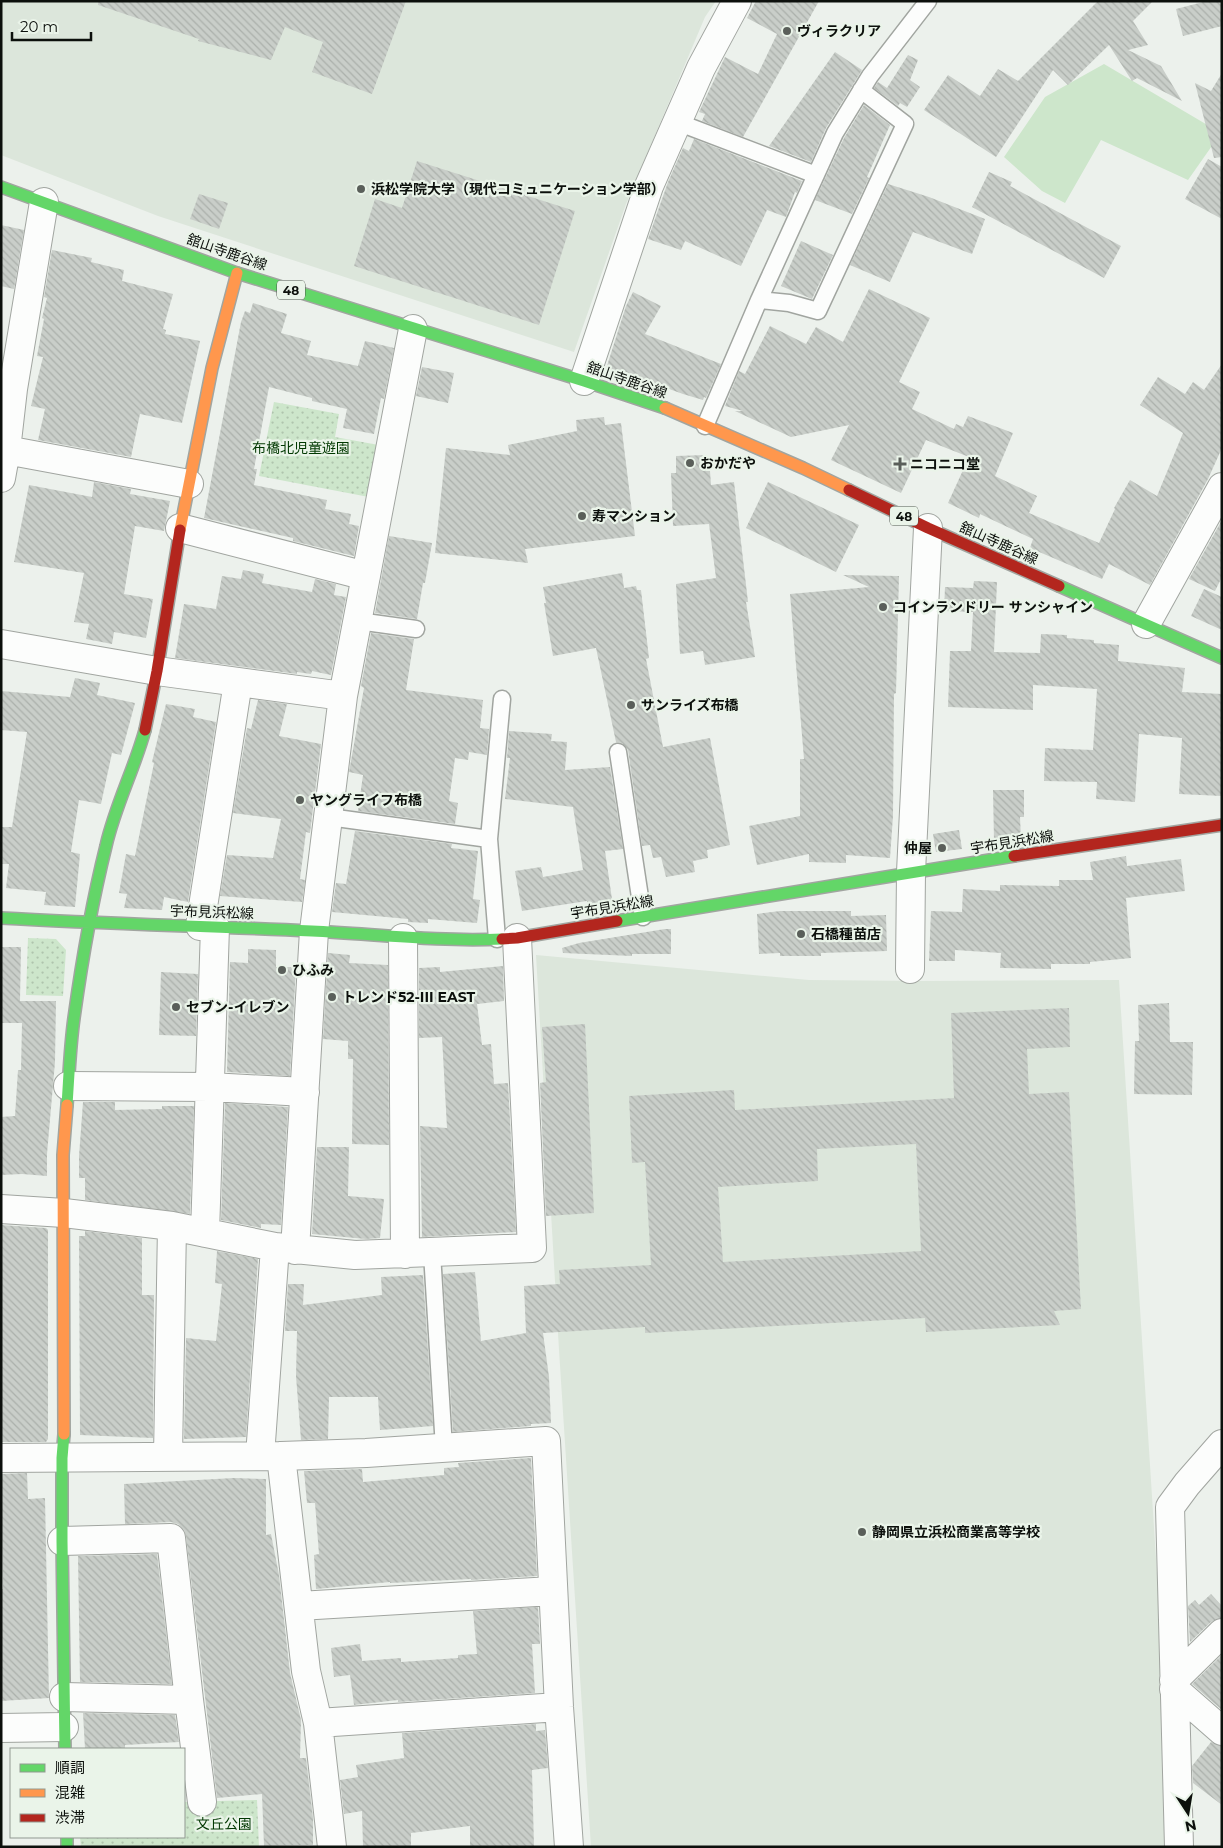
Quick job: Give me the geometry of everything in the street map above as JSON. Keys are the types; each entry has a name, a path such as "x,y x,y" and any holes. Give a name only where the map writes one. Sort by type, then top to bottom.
{"main road":[{"name":"舘山寺鹿谷線","path":"1,187 237,272 662,407 803,468 928,528 1222,658"},
{"path":"64,1738 62,1541 62,1458 64,1440 63,1155 74,1019 89,923 106,844 126,783 139,752 157,670 180,528 212,368 237,272"},
{"name":"宇布見浜松線","path":"1,918 314,931 403,938 507,939 912,872 1222,825"}],"street":[{"path":"584,381 648,186 701,68 737,1"},
{"path":"1,478 44,202"},
{"path":"332,1847 318,1723 306,1671 299,1606 271,1456 285,1249 305,1092 314,931 343,696 413,329"},
{"path":"6,450 189,484"},
{"path":"1146,624 1222,487"},
{"path":"180,528 366,576"},
{"path":"910,969 912,872 928,528"},
{"path":"1,644 157,670 343,696"},
{"path":"205,1233 210,1087 208,926 238,682"},
{"path":"403,938 405,1254"},
{"path":"1,1209 64,1212 172,1226 285,1249 355,1255 532,1248 507,939"},
{"path":"68,1086 210,1087 305,1092"},
{"path":"168,1456 172,1226"},
{"path":"1,1458 271,1456 546,1441 552,1591 569,1847"},
{"path":"1180,1847 1170,1507 1187,1484 1222,1444"},
{"path":"62,1541 171,1538 202,1802"},
{"path":"299,1606 552,1591"},
{"path":"1174,1684 1222,1633"},
{"path":"1174,1684 1222,1731"},
{"path":"64,1697 189,1700"},
{"path":"318,1723 559,1707"},
{"path":"1,1728 64,1738"}],"lane":[{"path":"705,426 758,300 835,133 870,76 928,1"},
{"path":"758,300 789,303 818,311 905,124 862,90"},
{"path":"677,122 816,175"},
{"path":"358,621 416,629"},
{"path":"502,699 489,838 492,889 507,939"},
{"path":"618,752 643,917"},
{"path":"329,817 489,838"},
{"path":"432,1253 444,1448"}],"shaded area":[{"name":"浜松学院大学（現代コミュニケーション学部）","path":"1,1 716,1 705,17 626,204 574,352 158,216 1,155"},
{"name":"静岡県立浜松商業高等学校","path":"536,955 809,980 1119,980 1164,1684 1169,1847 591,1847"}],"green space":[{"path":"1104,64 1221,133 1188,180 1101,140 1065,203 1042,191 1004,157 1045,97"},
{"name":"布橋北児童遊園","path":"274,402 339,414 335,437 384,446 374,498 259,476"},
{"path":"28,938 56,939 66,950 63,996 26,995"},
{"name":"文丘公園","path":"257,1800 259,1847 81,1847 80,1838 185,1838 185,1802"}],"building":[{"path":"98,1 406,1 372,94 312,72 323,42 285,27 271,60 198,41 199,39 98,5"},
{"path":"756,1 819,1 743,137 702,121 705,114 699,112 725,57 758,74 777,34 747,18"},
{"path":"1098,1 1153,1 1133,21 1148,45 1128,50 1161,66 1182,101 1137,78 1132,81 1109,45 1068,85 1053,70 996,157 924,110 948,75 980,96 998,69 1018,81"},
{"path":"1207,1 1222,1 1222,26 1183,36 1176,9"},
{"path":"835,52 862,70 826,128 811,162 769,146"},
{"path":"908,55 918,60 910,80 920,87 907,107 900,103 898,106 874,88 878,82 887,88"},
{"path":"1222,73 1222,157 1214,158 1195,83 1211,91"},
{"path":"864,105 890,125 852,214 815,200 844,138"},
{"path":"694,139 802,181 797,193 795,192 786,217 767,210 741,266 685,241 681,250 648,239 668,182 683,148 689,151"},
{"path":"1208,159 1222,167 1222,219 1185,199"},
{"path":"417,161 575,211 539,325 354,266 375,199 402,208"},
{"path":"989,172 1012,182 1010,186 1121,246 1104,278 972,207"},
{"path":"888,184 929,197 985,219 972,254 913,232 890,282 850,265"},
{"path":"199,194 228,203 219,229 190,219"},
{"path":"1,225 24,230 14,289 1,286"},
{"path":"801,241 833,255 812,299 781,286"},
{"path":"52,250 92,258 91,262 124,270 122,281 173,294 163,329 166,330 165,334 200,341 182,423 140,414 131,457 38,440 45,409 31,406 43,357 37,356 44,319 42,318 47,298 44,297"},
{"path":"869,289 930,318 899,382 920,392 912,409 954,429 956,424 963,427 968,416 1013,433 995,476 1037,496 1029,513 1099,543 1114,508 1130,480 1157,496 1183,433 1140,405 1158,377 1185,394 1193,382 1204,390 1222,364 1222,448 1208,479 1150,585 1109,564 1102,579 1030,548 1033,539 980,514 979,518 948,503 969,457 926,440 901,493 831,460 849,425 791,437 735,411 743,411 725,406 739,371 745,374 770,326 806,344 816,327 843,342"},
{"path":"633,292 661,306 645,334 721,364 706,398 704,397 703,400 647,381 646,384 605,372 626,306"},
{"path":"253,303 287,314 281,333 311,341 307,355 358,366 365,341 394,348 384,399 381,398 374,434 343,428 347,409 312,401 312,398 269,387 254,469 257,469 254,485 327,500 325,509 351,514 349,524 359,526 354,556 293,541 293,538 204,518 241,322 245,311 250,313"},
{"path":"422,367 454,373 448,403 416,396"},
{"path":"604,417 605,425 621,423 635,536 525,549 528,563 435,553 446,448 510,455 508,445 577,431 576,420"},
{"path":"705,455 706,471 710,471 711,485 734,482 748,602 746,602 755,657 705,665 703,651 680,654 676,584 716,578 709,524 673,526 671,473 676,473 676,456"},
{"path":"94,482 131,489 130,494 170,501 164,531 135,526 124,594 153,599 146,638 114,632 112,644 86,639 89,624 74,622 84,573 14,562 29,485 92,497"},
{"path":"768,482 859,525 836,572 746,528"},
{"path":"1222,520 1222,577 1215,591 1189,579"},
{"path":"389,536 432,543 417,619 375,613"},
{"path":"243,570 264,574 262,583 312,592 315,579 336,584 334,595 346,597 331,675 312,671 311,674 297,672 297,674 175,658 184,604 216,609 222,576 241,579"},
{"path":"622,573 624,588 636,586 637,590 641,590 649,658 646,659 663,747 710,738 730,845 707,850 708,858 693,861 695,872 666,877 661,857 653,858 650,845 642,846 628,750 622,743 616,742 596,648 553,656 543,587"},
{"path":"843,575 899,576 896,693 894,694 893,816 890,858 846,855 846,863 809,862 809,854 757,865 749,826 800,816 800,759 804,759 790,594 869,587"},
{"path":"974,581 997,582 994,652 1040,653 1041,634 1067,635 1067,638 1094,640 1094,643 1119,645 1118,661 1185,668 1182,692 1222,694 1222,796 1179,794 1182,738 1139,734 1135,802 1096,799 1097,782 1044,781 1045,748 1093,750 1097,689 1033,685 1033,710 948,707 950,651 971,651 973,612 944,611 945,587 973,588"},
{"path":"1204,589 1222,597 1222,630 1191,616"},
{"path":"371,633 414,639 406,690 483,700 480,728 489,729 487,755 469,752 468,760 455,758 449,801 458,803 455,824 358,811 363,775 349,772 364,688 361,686"},
{"path":"75,678 100,683 97,695 135,703 121,755 112,753 101,804 79,800 71,852 80,854 75,907 44,905 46,892 6,888 9,864 1,864 1,827 12,827 27,732 1,730 1,691 70,697"},
{"path":"258,700 287,704 279,736 321,744 310,833 306,832 300,879 305,880 302,902 220,896 227,855 273,858 281,819 233,813 247,728 251,729"},
{"path":"166,704 195,709 193,717 216,722 188,902 164,897 162,910 124,908 127,894 119,893 126,854 135,856 154,763 152,762"},
{"path":"509,731 552,734 551,741 567,742 565,770 610,767 623,849 605,851 613,906 588,910 587,901 522,911 515,871 541,867 543,877 583,870 573,807 505,799 510,758 507,758"},
{"path":"993,790 1024,790 1024,817 1020,817 1021,840 994,841"},
{"path":"959,830 962,849 936,852 933,834"},
{"path":"355,831 452,844 451,848 478,851 473,899 480,900 477,923 428,919 428,923 408,922 408,919 332,912 336,883 346,884"},
{"path":"1126,856 1127,866 1181,859 1185,891 1126,898 1131,958 1090,962 1090,964 1051,964 1051,969 1000,968 1001,953 955,950 955,961 929,961 931,911 962,912 963,889 1000,891 1000,885 1059,886 1059,880 1093,880 1090,862"},
{"path":"780,911 851,911 851,916 886,915 887,951 821,953 821,956 780,956 780,953 759,954 757,914"},
{"path":"671,929 671,954 632,954 632,956 563,953 562,948 579,943"},
{"path":"1,947 21,947 20,1001 56,1001 55,1062 47,1154 47,1176 1,1175 1,1117 15,1116 18,1070 21,1070 22,1023 1,1023"},
{"path":"248,949 276,950 276,967 296,967 290,1076 227,1072 230,962 248,963"},
{"path":"328,953 350,955 349,963 388,965 389,1145 352,1144 353,1059 348,1059 348,1041 323,1039"},
{"path":"503,966 504,1001 477,1004 482,1045 491,1044 494,1084 508,1083 516,1232 422,1237 420,1126 447,1128 442,1037 419,1038 419,968 440,967 440,972"},
{"path":"161,972 198,974 196,1036 159,1035"},
{"path":"1169,1003 1170,1042 1193,1042 1192,1095 1134,1094 1135,1041 1139,1041 1138,1005"},
{"path":"1069,1008 1070,1047 1027,1049 1029,1094 1069,1092 1081,1309 1054,1311 1060,1325 926,1332 925,1318 645,1333 645,1327 543,1333 549,1377 551,1423 453,1432 443,1274 475,1272 481,1341 526,1333 524,1286 560,1284 559,1270 651,1265 645,1162 632,1163 629,1096 734,1090 735,1110 954,1098 951,1013","holes":["916,1144 921,1251 723,1262 718,1187 818,1181 817,1149"]},
{"path":"585,1024 594,1213 546,1216 540,1083 546,1082 542,1027"},
{"path":"83,1102 115,1102 115,1110 162,1109 162,1106 194,1106 190,1214 85,1200 85,1178 79,1178"},
{"path":"225,1103 288,1107 281,1225 261,1224 261,1228 221,1220"},
{"path":"317,1147 349,1147 348,1196 384,1199 380,1238 366,1239 312,1234"},
{"path":"1,1225 46,1228 48,1230 48,1439 46,1442 1,1442"},
{"path":"85,1231 142,1238 142,1295 154,1295 153,1438 80,1435 79,1236 85,1236"},
{"path":"217,1251 258,1259 246,1437 184,1439 186,1338 216,1341 222,1284 215,1283"},
{"path":"423,1275 433,1426 380,1430 378,1397 329,1397 328,1439 301,1440 296,1376 297,1331 285,1331 288,1284 304,1284 303,1305 382,1295 381,1277"},
{"path":"531,1458 537,1576 390,1582 316,1589 314,1555 319,1554 315,1503 307,1503 304,1471 362,1469 363,1482 444,1475 444,1468 459,1467 458,1463"},
{"path":"27,1473 28,1499 45,1498 49,1698 1,1701 1,1589 3,1589 1,1474"},
{"path":"234,1478 266,1479 266,1535 271,1534 279,1575 290,1673 301,1720 300,1758 306,1758 313,1818 313,1845 264,1846 262,1794 217,1798 184,1530 178,1524 171,1522 125,1524 124,1484"},
{"path":"157,1554 172,1684 80,1682 78,1556"},
{"path":"1211,1594 1222,1606 1222,1618 1211,1622 1190,1642 1188,1606 1195,1600 1199,1605"},
{"path":"538,1607 540,1644 532,1644 535,1693 398,1702 398,1700 354,1705 350,1675 334,1677 331,1648 360,1644 362,1661 401,1658 401,1662 458,1658 458,1655 477,1654 473,1611"},
{"path":"1222,1655 1222,1710 1192,1684"},
{"path":"83,1713 175,1715 179,1742 125,1745 125,1748 85,1748"},
{"path":"536,1724 536,1731 545,1730 548,1768 532,1770 534,1846 470,1846 470,1826 411,1833 411,1847 363,1847 362,1811 344,1814 340,1780 358,1777 356,1765 404,1758 402,1733"},
{"path":"1211,1742 1222,1746 1222,1805 1193,1783 1192,1766"}],"traffic: fast":[{"path":"1,187 237,273 665,408"},
{"path":"1059,586 1222,658"},
{"path":"67,1105 74,1018 96,888 110,831 145,730"},
{"path":"617,921 1014,856"},
{"path":"1,918 312,931 430,939 502,939"},
{"path":"64,1434 62,1458 62,1541 65,1748"},
{"path":"67,1838 67,1847"}],"traffic: slow":[{"path":"180,530 212,368 237,273"},
{"path":"665,408 849,490"},
{"path":"64,1434 63,1155 67,1105"}],"traffic: jam":[{"path":"849,490 928,528 1059,586"},
{"path":"145,730 157,671 180,530"},
{"path":"1014,856 1222,825"},
{"path":"502,939 617,921"}],"place":[{"name":"ヴィラクリア","path":"787,31"},
{"name":"浜松学院大学（現代コミュニケーション学部）","path":"361,189"},
{"name":"おかだや","path":"690,463"},
{"name":"ニコニコ堂","path":"900,464"},
{"name":"寿マンション","path":"582,516"},
{"name":"コインランドリー サンシャイン","path":"883,607"},
{"name":"サンライズ布橋","path":"631,705"},
{"name":"ヤングライフ布橋","path":"300,800"},
{"name":"仲屋","path":"942,848"},
{"name":"石橋種苗店","path":"801,934"},
{"name":"ひふみ","path":"282,970"},
{"name":"トレンド52-III EAST","path":"332,997"},
{"name":"セブン-イレブン","path":"176,1007"},
{"name":"静岡県立浜松商業高等学校","path":"862,1532"}]}
